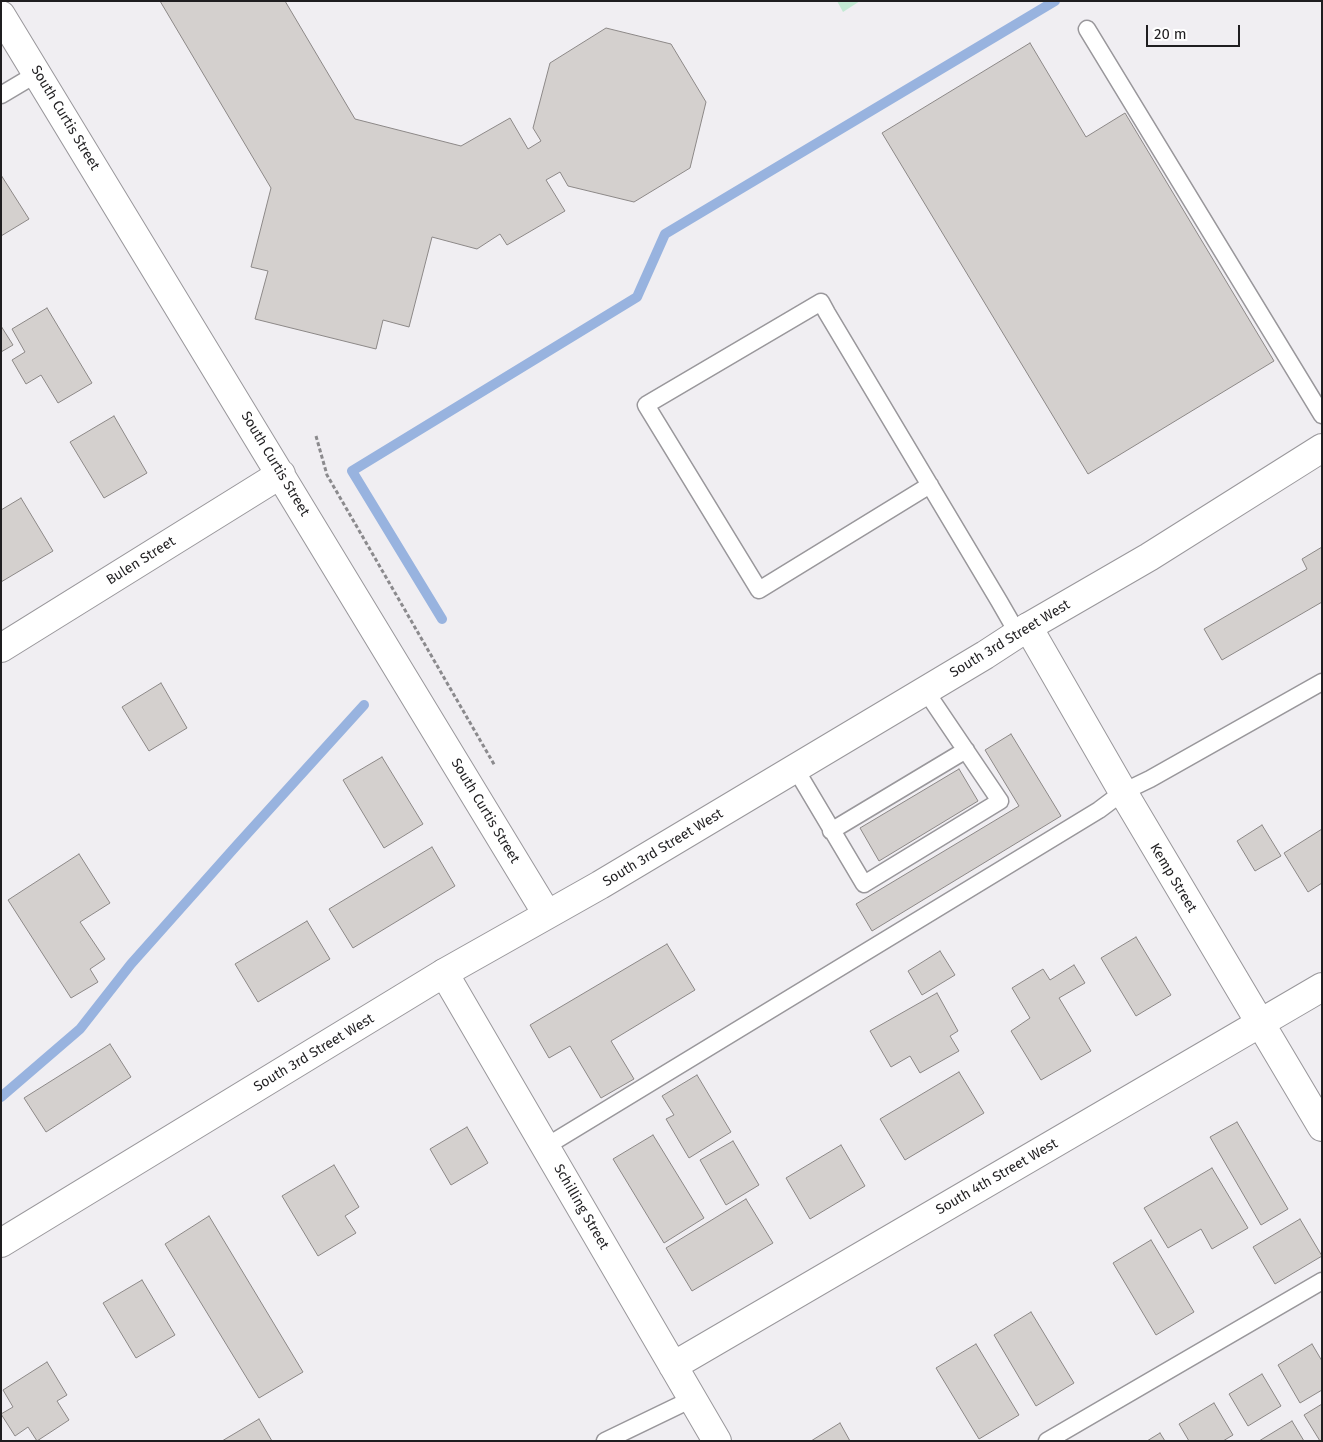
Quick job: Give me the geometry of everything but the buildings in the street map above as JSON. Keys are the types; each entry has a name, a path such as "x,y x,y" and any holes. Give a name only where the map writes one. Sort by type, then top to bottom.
{"street":[{"name":"South Curtis Street","path":"1,15 38,73 547,914"},
{"name":"South 3rd Street West","path":"1,1243 444,973 600,885 1023,630 1149,557 1322,448"},
{"name":"Bulen Street","path":"1,648 281,474"},
{"name":"Kemp Street","path":"1023,630 1123,792 1259,1024 1322,1127"},
{"name":"Schilling Street","path":"444,973 717,1441"},
{"name":"South 4th Street West","path":"673,1366 1322,987"}],"lane":[{"path":"1087,29 1322,415"},
{"path":"1,95 38,73"},
{"path":"930,485 759,590 646,405 821,302 930,485 1023,630"},
{"path":"545,1147 1099,810 1123,792 1150,779 1322,682"},
{"path":"795,768 864,884 1000,801 925,690"},
{"path":"831,831 966,750"},
{"path":"1048,1441 1322,1281"},
{"path":"606,1441 692,1399"}],"path":[{"path":"316,436 327,475 495,766"}],"green space":[{"path":"837,1 860,1 843,12"}],"waterway":[{"path":"442,619 352,471 637,297 665,234 1055,1"},
{"path":"1,1097 80,1029 131,964 364,705"}]}
